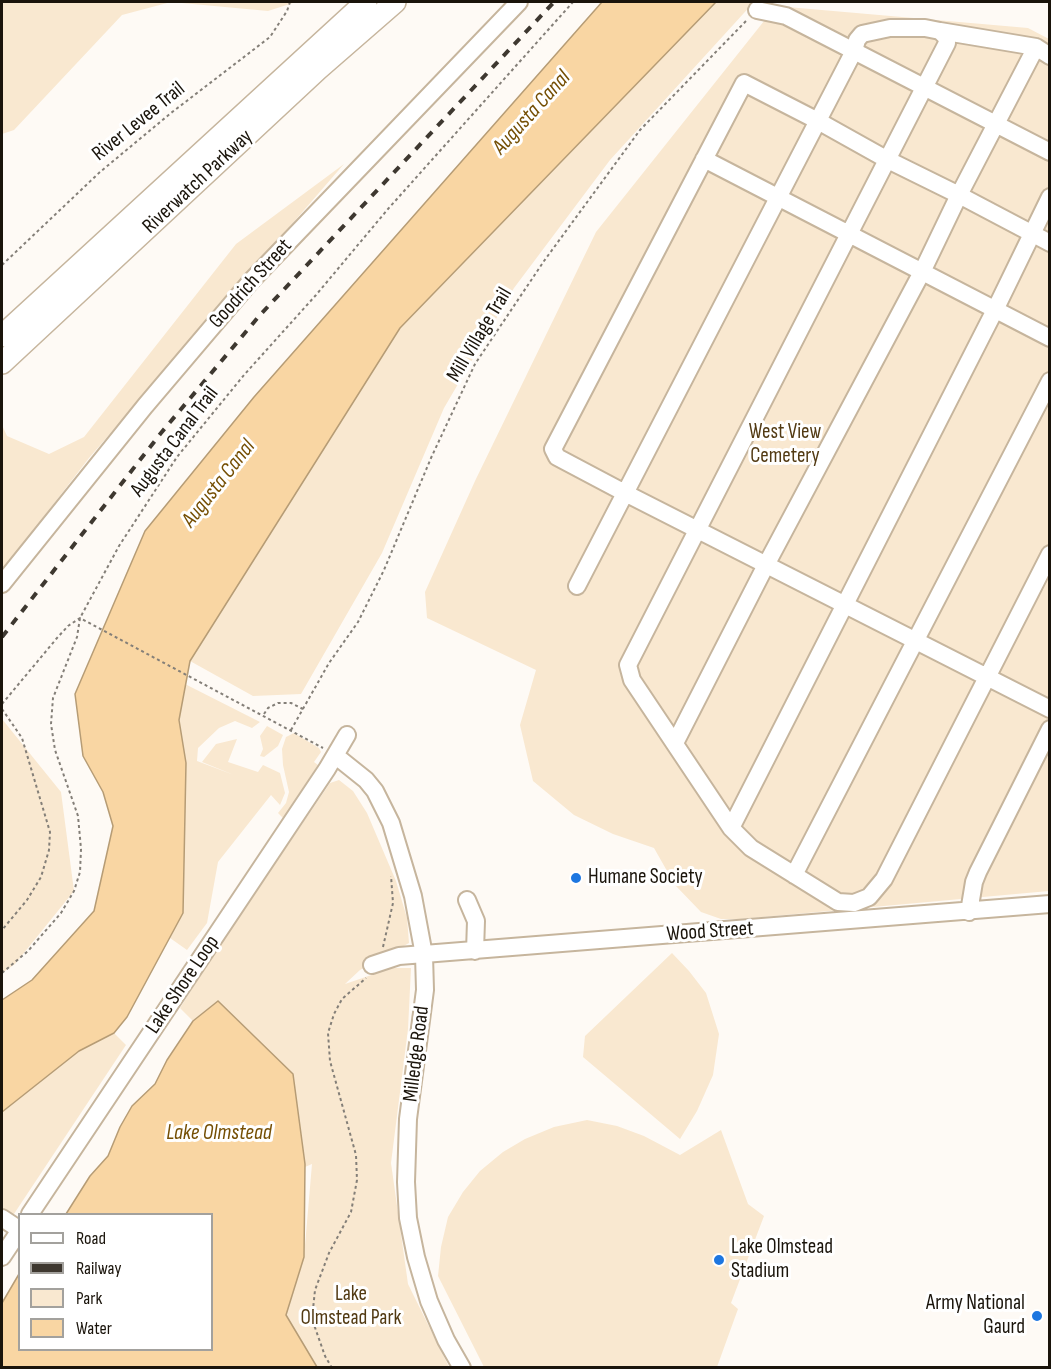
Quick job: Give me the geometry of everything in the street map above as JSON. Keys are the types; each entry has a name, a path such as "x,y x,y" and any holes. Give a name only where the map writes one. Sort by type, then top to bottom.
{"main road":[{"name":"Riverwatch Parkway","path":"2,336 366,2"},
{"name":"Riverwatch Parkway","path":"2,363 318,69 395,2"}],"street":[{"name":"Goodrich Street","path":"2,584 145,406 251,281 519,2"},
{"path":"757,10 786,16 1050,152"},
{"path":"577,586 862,34 874,31 925,28 1043,51 996,124 922,272 766,565 675,743"},
{"path":"940,31 946,37 947,43 628,665 632,680 731,828 751,848 838,902 854,903 869,897 884,879 1050,554"},
{"path":"1050,243 744,83 553,449 557,457 625,493 1050,709"},
{"path":"704,159 1050,338"},
{"path":"731,828 846,605 1050,197"},
{"path":"794,874 1050,381"},
{"path":"969,912 978,872 1050,729"},
{"name":"Lake Shore Loop","path":"31,1213 331,753 347,735"},
{"name":"Milledge Road","path":"331,753 366,780 375,791 391,823 412,896 424,955 424,990 408,1119 406,1182 408,1218 416,1257 429,1301 446,1340 462,1368"},
{"path":"467,900 476,921 475,951"},
{"name":"Wood Street","path":"370,971 399,956 1050,904"},
{"path":"2,1218 18,1229"},
{"path":"2,1257 18,1233"}],"path":[{"name":"River Levee Trail","path":"2,265 100,172 171,113 270,37 287,12 290,2"},
{"name":"Augusta Canal Trail","path":"2,974 28,951 61,913 74,891 80,872 81,849 78,816 55,750 51,724 54,699 77,637 80,618 119,546 177,457 202,425 395,201 573,2"},
{"name":"Mill Village Trail","path":"291,730 329,663 358,622 384,570 431,458 475,364 544,261 640,130 757,10"},
{"path":"2,704 57,638 68,626 80,618 331,753"},
{"path":"263,715 268,708 278,703 287,703 303,709"},
{"path":"2,709 22,738 50,832 49,850 41,877 27,900 2,930"},
{"path":"332,1368 325,1356 312,1319 315,1290 329,1253 351,1212 357,1180 356,1155 341,1093 330,1061 328,1033 342,999 370,971 383,946 390,924 393,903 391,875"}],"green space":[{"path":"2,2 171,2 122,15 14,130 2,134"},
{"path":"171,2 296,2 268,11"},
{"path":"716,2 754,2 610,160 514,288 444,408 382,553 301,694 253,696 190,661 400,328"},
{"name":"West View Cemetery","path":"776,6 1028,28 1049,39 1049,891 741,919 721,919 701,912 675,885 654,848 613,834 574,815 533,781 520,725 536,670 427,618 425,592 475,481 596,232"},
{"path":"344,164 89,458 2,571 2,425 7,436 49,454 84,437 236,244"},
{"path":"185,684 260,722 252,728 235,721 219,728 198,748 197,761 234,775 202,762 216,744 237,739 228,762 258,772 263,765 280,773 285,793 280,805 271,795 218,862 207,923 187,950 170,938 183,913 186,763 179,720"},
{"path":"2,719 61,792 74,891 15,964 2,973"},
{"path":"267,726 283,735 278,746 264,757 260,756 263,749 260,736"},
{"path":"294,733 319,748 321,752 314,762 318,765 283,818 278,813 286,803 289,792 282,749 286,737"},
{"name":"Lake Olmstead Park","path":"339,780 353,791 367,813 396,881 407,918 409,943 360,970 345,984 392,968 411,968 408,1029 391,1163 408,1284 449,1367 317,1367 286,1315 304,1257 312,1164 305,1167 293,1075 218,1001 193,1021 180,1008 221,943 330,783"},
{"path":"672,953 706,993 719,1034 713,1075 697,1111 680,1139 583,1057 585,1036"},
{"path":"114,1033 126,1045 2,1232 2,1112 79,1051"},
{"path":"587,1120 617,1126 644,1136 680,1155 721,1130 748,1204 764,1216 731,1303 738,1309 717,1367 484,1367 438,1276 441,1247 448,1217 463,1192 480,1171 503,1152 525,1139 554,1127"}],"water":[{"name":"Augusta Canal","path":"602,2 716,2 400,328 190,661 179,720 186,763 183,913 127,1017 114,1033 79,1051 2,1112 2,1000 32,980 94,911 113,826 103,792 83,756 75,694 145,531 254,397"},
{"name":"Lake Olmstead","path":"218,1001 293,1074 305,1164 304,1257 286,1315 317,1367 2,1367 2,1303 18,1276 18,1351 213,1351 213,1213 67,1213 90,1176 108,1156 132,1106 155,1084 167,1060 193,1021"}],"railway":[{"path":"2,637 161,433 260,315 554,2"}],"place":[{"name":"Humane Society","path":"576,878"},
{"name":"Lake Olmstead Stadium","path":"719,1260"},
{"name":"Army National Gaurd","path":"1037,1316"}]}
